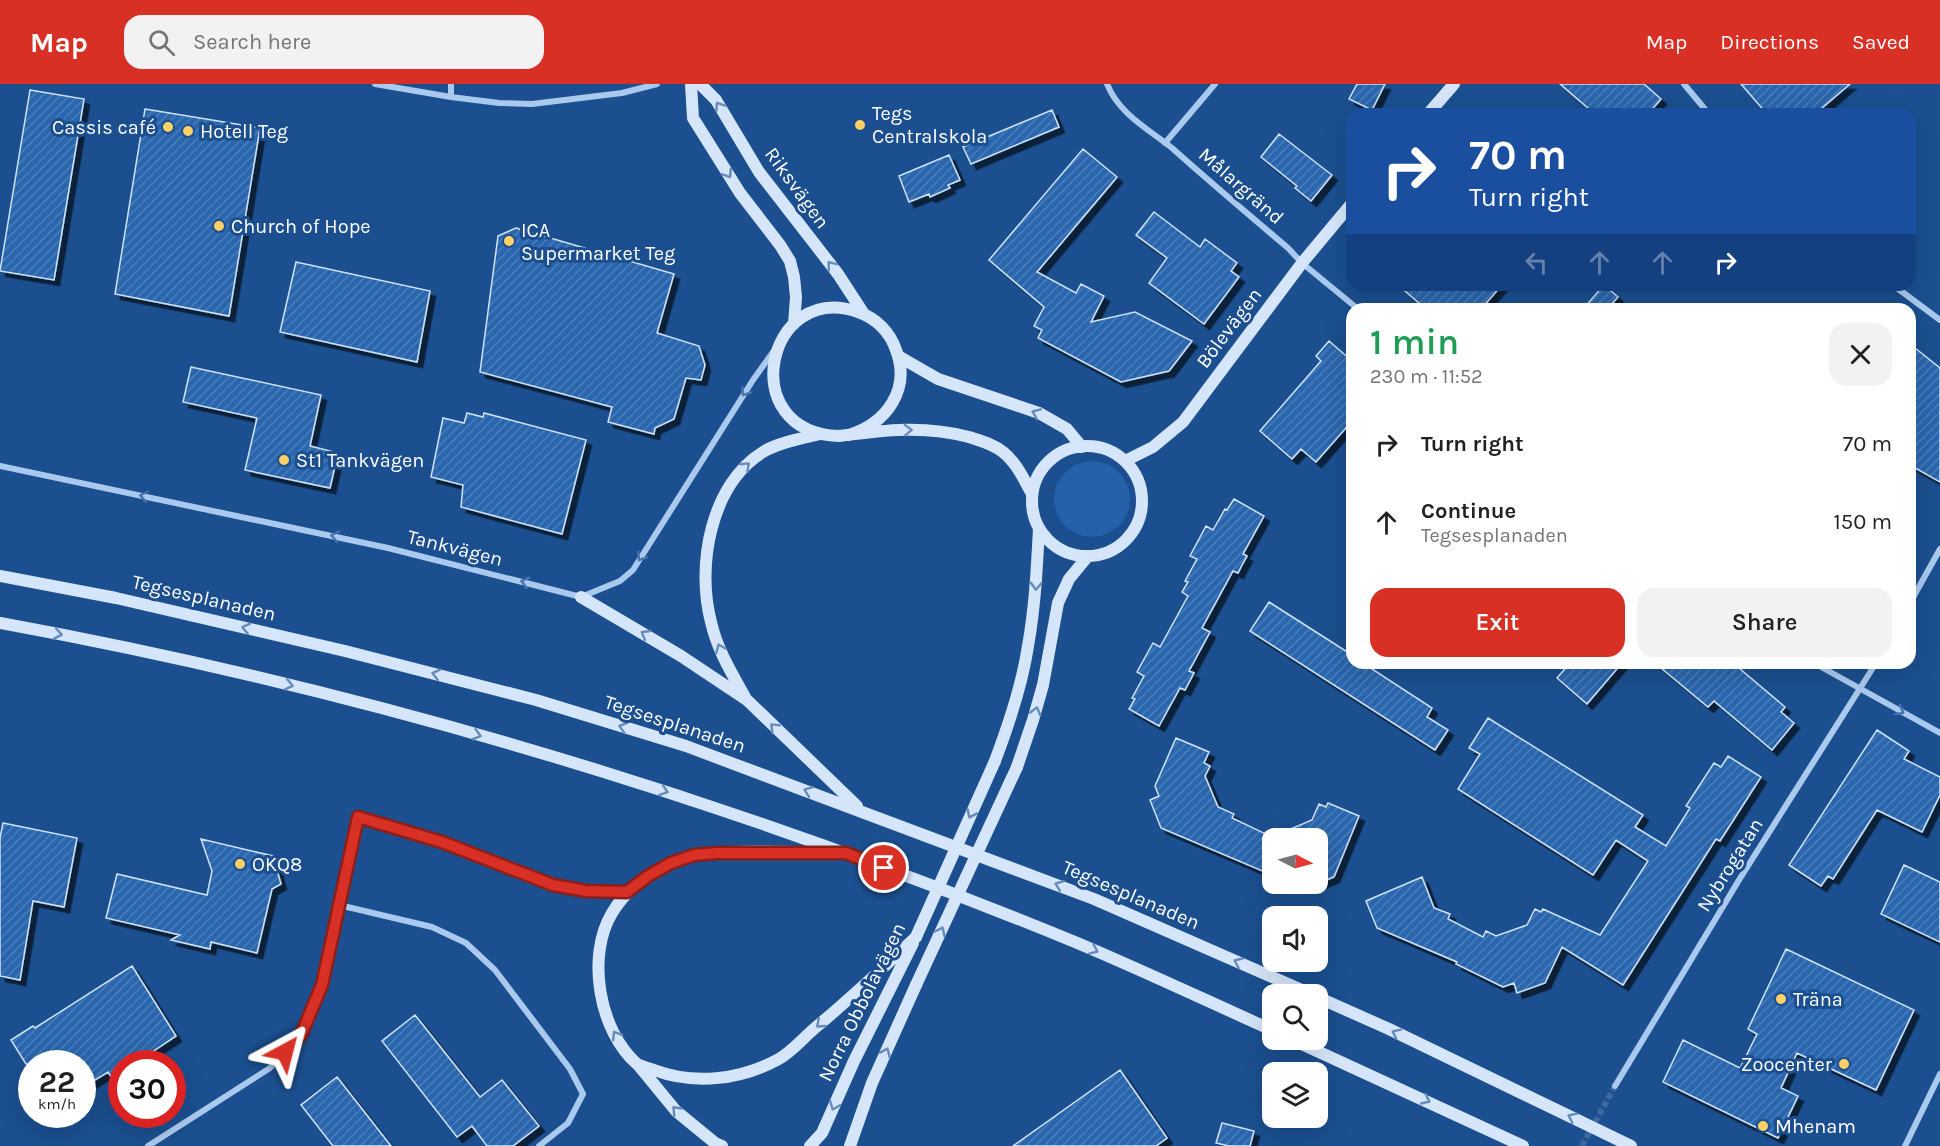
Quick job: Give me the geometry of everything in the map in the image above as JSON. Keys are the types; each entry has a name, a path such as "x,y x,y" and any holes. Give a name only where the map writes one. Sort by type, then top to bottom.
{"main road":[{"path":"691,84 693,118 740,193 790,261 796,297 794,324"},
{"name":"Riksvägen","path":"700,84 716,100 759,172 838,274 864,314"},
{"path":"1433,108 1454,84"},
{"name":"Bölevägen","path":"1125,461 1153,447 1183,422 1302,263 1346,210"},
{"name":"Riksvägen","path":"849,435 873,424 891,406 900,381 898,356 889,335 864,314 846,309 827,309 815,312 794,324 779,345 774,357 773,382 779,400 789,415 803,426 830,436 849,435 912,429 948,432 986,442 1004,453 1016,467 1032,494"},
{"path":"898,356 938,379 1039,413 1067,429 1082,447"},
{"path":"747,700 726,663 710,620 705,562 711,529 723,498 735,476 748,462 765,450 820,434"},
{"path":"1082,447 1098,447 1112,452 1125,461 1135,474 1141,489 1142,505 1138,521 1130,535 1119,546 1104,553 1088,556 1076,555 1065,552 1046,537 1034,517 1032,494 1036,480 1044,467 1055,457 1068,450 1082,447"},
{"name":"Norra Obbolavägen","path":"810,1146 822,1133 854,1061 916,937 995,761 1011,716 1028,648 1035,600 1039,528"},
{"name":"Norra Obbolavägen","path":"850,1146 872,1083 1017,767 1034,720 1043,686 1058,603 1069,579 1088,556"},
{"name":"Tegsesplanaden","path":"0,576 138,603 345,651 536,700 686,746 1094,899 1288,984"},
{"path":"581,597 681,656 747,700 862,811"},
{"path":"0,623 107,643 335,695 608,772 846,853 1078,943 1262,1026"},
{"path":"358,817 442,842 553,885 586,891 627,892"},
{"path":"722,1146 715,1143 676,1111 613,1032 605,1013 599,988 602,936 611,914 627,892 648,876 671,863 694,855 846,853"},
{"path":"638,1065 667,1075 693,1079 725,1078 752,1071 779,1059 916,937"},
{"path":"1328,1002 1631,1146"},
{"path":"1315,1050 1523,1146"}],"street":[{"path":"375,84 451,98 532,104 622,93 657,84"},
{"path":"451,84 451,98"},
{"name":"Målargränd","path":"1107,84 1132,120 1165,143 1351,303"},
{"path":"1165,143 1215,84"},
{"path":"1684,84 1704,108"},
{"path":"1901,291 1940,320"},
{"path":"581,597 620,581 633,570 746,390 779,345"},
{"name":"Tankvägen","path":"0,466 388,548 581,597"},
{"path":"1916,592 1940,549"},
{"path":"1825,669 1940,733"},
{"name":"Nybrogatan","path":"1615,1086 1739,880 1873,669"},
{"path":"148,1146 270,1068 301,1035 322,985 358,817"},
{"path":"339,905 432,927 466,943 495,970 570,1069 583,1094 568,1123 539,1146"},
{"path":"1905,1146 1940,1074"}],"shaded area":[{"path":"1100,461 1113,467 1124,478 1130,491 1128,514 1113,531 1100,537 1084,537 1071,531 1056,514 1054,491 1060,478 1077,463"}],"building":[{"path":"1357,84 1385,84 1373,108 1368,108 1349,99"},
{"path":"1560,84 1644,84 1661,99 1653,108 1588,108"},
{"path":"1741,84 1850,84 1822,108 1762,108"},
{"path":"30,90 84,99 54,280 0,271"},
{"path":"145,109 260,128 229,316 115,294"},
{"path":"1052,110 1059,127 971,164 963,147"},
{"path":"1279,134 1332,175 1311,201 1295,188 1297,186 1261,157"},
{"path":"1083,149 1117,177 1037,272 1076,293 1081,284 1104,296 1091,322 1135,312 1192,341 1169,371 1121,382 1038,338 1042,330 1034,326 1044,307 989,260"},
{"path":"949,155 960,180 948,185 950,188 930,197 929,194 909,202 899,176"},
{"path":"1154,212 1200,247 1205,239 1237,263 1231,271 1239,277 1204,324 1149,283 1167,258 1136,235"},
{"path":"516,228 674,274 657,333 699,346 705,365 701,380 686,378 674,419 655,428 654,434 608,422 612,407 480,372 498,236"},
{"path":"296,262 430,291 417,362 280,332"},
{"path":"1405,291 1497,291 1486,303 1419,303"},
{"path":"1599,291 1611,291 1618,297 1612,303 1588,303"},
{"path":"1329,341 1346,356 1346,428 1316,462 1301,449 1292,459 1260,431 1321,361 1316,356"},
{"path":"1916,349 1940,368 1940,482 1916,468"},
{"path":"191,367 321,395 310,446 338,453 330,488 245,470 257,418 183,402"},
{"path":"467,413 483,417 484,413 586,440 562,534 461,507 463,485 431,477 443,418 464,423"},
{"path":"1234,499 1264,516 1243,554 1247,556 1238,573 1233,571 1202,628 1210,632 1189,671 1194,673 1185,690 1180,688 1159,726 1129,709 1135,699 1132,698 1144,676 1137,672 1153,643 1160,647 1188,596 1182,592 1188,582 1185,581 1197,559 1190,556 1206,526 1213,530 1225,509 1227,510"},
{"path":"1269,602 1346,651 1346,669 1372,669 1432,708 1427,717 1448,730 1435,750 1250,631"},
{"path":"1565,669 1617,669 1587,704 1557,678"},
{"path":"1662,669 1740,669 1785,707 1781,712 1794,723 1772,750 1714,701 1708,707"},
{"path":"1488,718 1643,815 1635,827 1666,846 1690,808 1686,806 1714,763 1721,767 1728,756 1761,777 1720,841 1716,839 1623,985 1562,947 1545,983 1517,993 1514,983 1503,987 1456,964 1457,962 1377,928 1366,901 1422,877 1434,908 1450,914 1448,919 1483,937 1486,931 1496,936 1527,925 1535,909 1541,912 1543,909 1600,935 1648,861 1616,840 1593,875 1458,789 1480,754 1469,748"},
{"path":"1877,730 1909,751 1904,759 1940,777 1940,795 1922,832 1877,810 1833,879 1828,876 1821,886 1789,865"},
{"path":"1176,738 1209,752 1204,763 1210,766 1205,776 1218,807 1234,814 1232,818 1262,832 1262,871 1161,828 1150,800 1159,796 1155,786"},
{"path":"1328,803 1359,816 1334,877 1328,879 1328,828 1293,828 1312,820 1319,804 1326,807"},
{"path":"3,823 77,838 64,907 33,901 20,980 0,976 0,838"},
{"path":"201,839 273,856 281,884 272,889 257,953 211,942 210,949 171,940 180,935 106,918 117,874 207,895 212,871"},
{"path":"1904,865 1940,882 1940,942 1881,914"},
{"path":"1786,949 1914,1010 1876,1090 1797,1053 1781,1088 1798,1096 1778,1138 1663,1082 1683,1040 1740,1068 1757,1034 1748,1029"},
{"path":"132,966 176,1036 155,1050 108,1050 108,1072 96,1079 96,1050 18,1051 11,1040 33,1026 35,1028"},
{"path":"415,1015 480,1097 502,1080 539,1126 513,1146 487,1146 472,1126 457,1137 382,1041"},
{"path":"1120,1070 1167,1138 1156,1146 1013,1146"},
{"path":"337,1077 391,1146 333,1146 301,1105"},
{"path":"1222,1123 1254,1131 1250,1146 1229,1146 1216,1143"}],"tunnel":[{"path":"1582,1146 1615,1086"}],"place":[{"name":"Tegs Centralskola","path":"860,125"},
{"name":"Cassis café","path":"168,127"},
{"name":"Hotell Teg","path":"188,131"},
{"name":"Church of Hope","path":"219,226"},
{"name":"ICA Supermarket Teg","path":"509,241"},
{"name":"St1 Tankvägen","path":"284,460"},
{"name":"OKQ8","path":"240,864"},
{"name":"Träna","path":"1781,999"},
{"name":"Zoocenter","path":"1844,1064"},
{"name":"Mhenam","path":"1763,1126"}],"route":[{"path":"285,1052 301,1035 322,985 358,817 442,842 553,885 586,891 627,892 648,876 671,863 694,855 717,853 846,853 884,868"}]}
